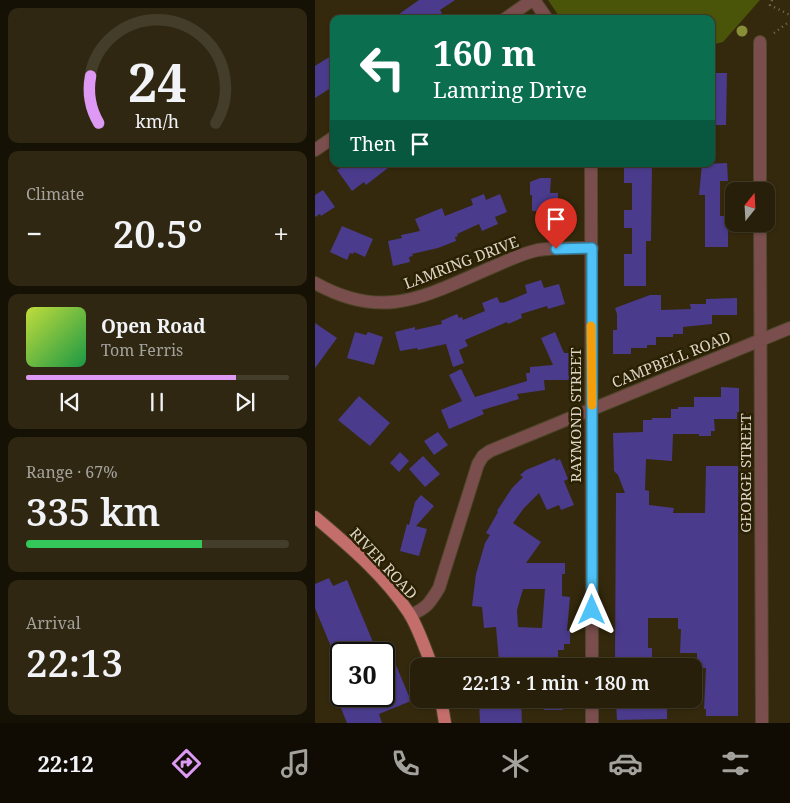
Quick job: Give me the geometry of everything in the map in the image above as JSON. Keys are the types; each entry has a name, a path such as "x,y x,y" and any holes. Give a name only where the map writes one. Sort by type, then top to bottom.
{"main road":[{"name":"RIVER ROAD","path":"315,516 365,562 396,596 410,614 429,658"},
{"path":"442,708 445,723"}],"street":[{"path":"511,15 533,0 544,15"},
{"path":"760,42 760,182"},
{"path":"315,150 330,140"},
{"name":"RAYMOND STREET","path":"591,167 592,658"},
{"name":"GEORGE STREET","path":"760,232 761,723"},
{"name":"LAMRING DRIVE","path":"315,282 331,291 350,298 388,303 407,301 538,250 592,248"},
{"name":"CAMPBELL ROAD","path":"410,614 422,610 432,600 439,588 478,464 483,456 491,451 790,328"},
{"path":"592,708 592,723"}],"path":[{"path":"772,0 770,5 790,15"},
{"path":"774,33 790,21"}],"green space":[{"path":"548,0 760,0 723,42 715,44 715,15 558,15"}],"building":[{"path":"419,0 455,0 440,10 442,13 439,15 398,15"},
{"path":"330,57 330,89 315,98 315,66"},
{"path":"715,73 727,73 726,125 715,125"},
{"path":"715,163 727,163 728,181 720,181 720,216 725,216 725,232 728,232 728,247 705,247 705,195 699,195 702,167 715,167"},
{"path":"342,167 389,167 366,185 364,182 352,191 337,170"},
{"path":"624,167 652,167 651,241 646,241 646,286 624,286 624,254 632,254 632,228 624,228 624,210 632,210 632,183 624,183"},
{"path":"540,178 551,178 550,193 558,193 558,211 532,211 530,182"},
{"path":"323,190 335,207 321,216 320,214 315,217 315,195"},
{"path":"484,194 486,200 500,194 507,212 495,217 498,224 482,231 479,224 457,234 458,236 455,237 456,241 438,248 412,254 413,256 409,257 410,262 393,266 388,241 402,238 401,235 420,231 415,219 442,208 445,216 473,205 471,199"},
{"path":"342,226 373,239 365,257 354,252 353,254 350,253 347,260 330,252"},
{"path":"541,280 544,288 559,284 565,304 548,309 547,306 521,314 522,318 508,324 507,322 465,340 468,346 459,350 464,363 453,367 446,344 418,350 417,348 400,351 395,332 415,327 415,330 442,324 441,321 457,314 463,320 485,311 482,303 497,297 500,303 503,303 527,293 525,285"},
{"path":"650,295 661,295 661,310 691,309 690,304 706,304 706,299 737,298 737,315 712,315 712,324 683,327 683,334 673,334 673,337 656,337 656,345 647,345 647,348 631,348 631,354 613,354 613,330 617,330 615,308"},
{"path":"315,323 337,338 315,368"},
{"path":"355,332 366,335 368,332 383,337 374,365 347,358"},
{"path":"555,332 564,353 569,353 570,380 544,380 545,390 517,394 519,399 482,410 484,414 449,429 441,410 462,401 449,375 461,369 475,397 527,381 526,373 530,373 530,367 553,365 541,338"},
{"path":"721,387 739,388 739,412 737,412 737,419 714,419 715,431 711,431 711,436 673,434 672,461 646,459 645,490 649,491 649,505 674,508 673,513 705,513 706,466 738,466 738,716 706,716 706,709 704,709 706,668 702,668 702,658 697,658 697,653 680,653 681,629 678,629 678,618 648,618 648,648 652,648 652,658 615,658 616,493 625,493 618,475 614,471 613,433 643,432 643,420 671,418 671,409 694,407 694,397 721,397"},
{"path":"359,396 390,423 370,446 338,420"},
{"path":"438,432 448,445 434,455 424,441"},
{"path":"400,452 409,461 399,472 390,463"},
{"path":"423,456 440,474 425,487 409,469"},
{"path":"555,458 556,461 560,459 568,479 564,481 574,505 561,510 559,505 547,510 539,493 524,508 513,523 541,542 526,563 565,563 565,574 562,574 562,596 570,597 567,631 570,631 570,644 564,644 564,650 558,650 558,658 499,658 496,627 484,628 482,607 472,606 476,574 485,543 490,535 486,533 512,488 523,477 520,475 526,470","holes":["523,589 545,589 542,628 518,627 517,610"]},
{"path":"421,495 434,506 416,526 427,529 419,556 400,551 415,502"},
{"path":"329,578 333,586 347,580 373,642 330,642 330,644 315,608 315,584"},
{"path":"395,663 410,701 379,714 382,723 347,723 340,707 395,707"},
{"path":"479,708 521,708 522,723 480,723"},
{"path":"544,708 563,708 563,710 544,710"},
{"path":"616,708 667,708 667,719 617,720"}],"slow traffic":[{"path":"591,326 592,405"}],"route":[{"path":"556,249 592,248 592,610"}]}
